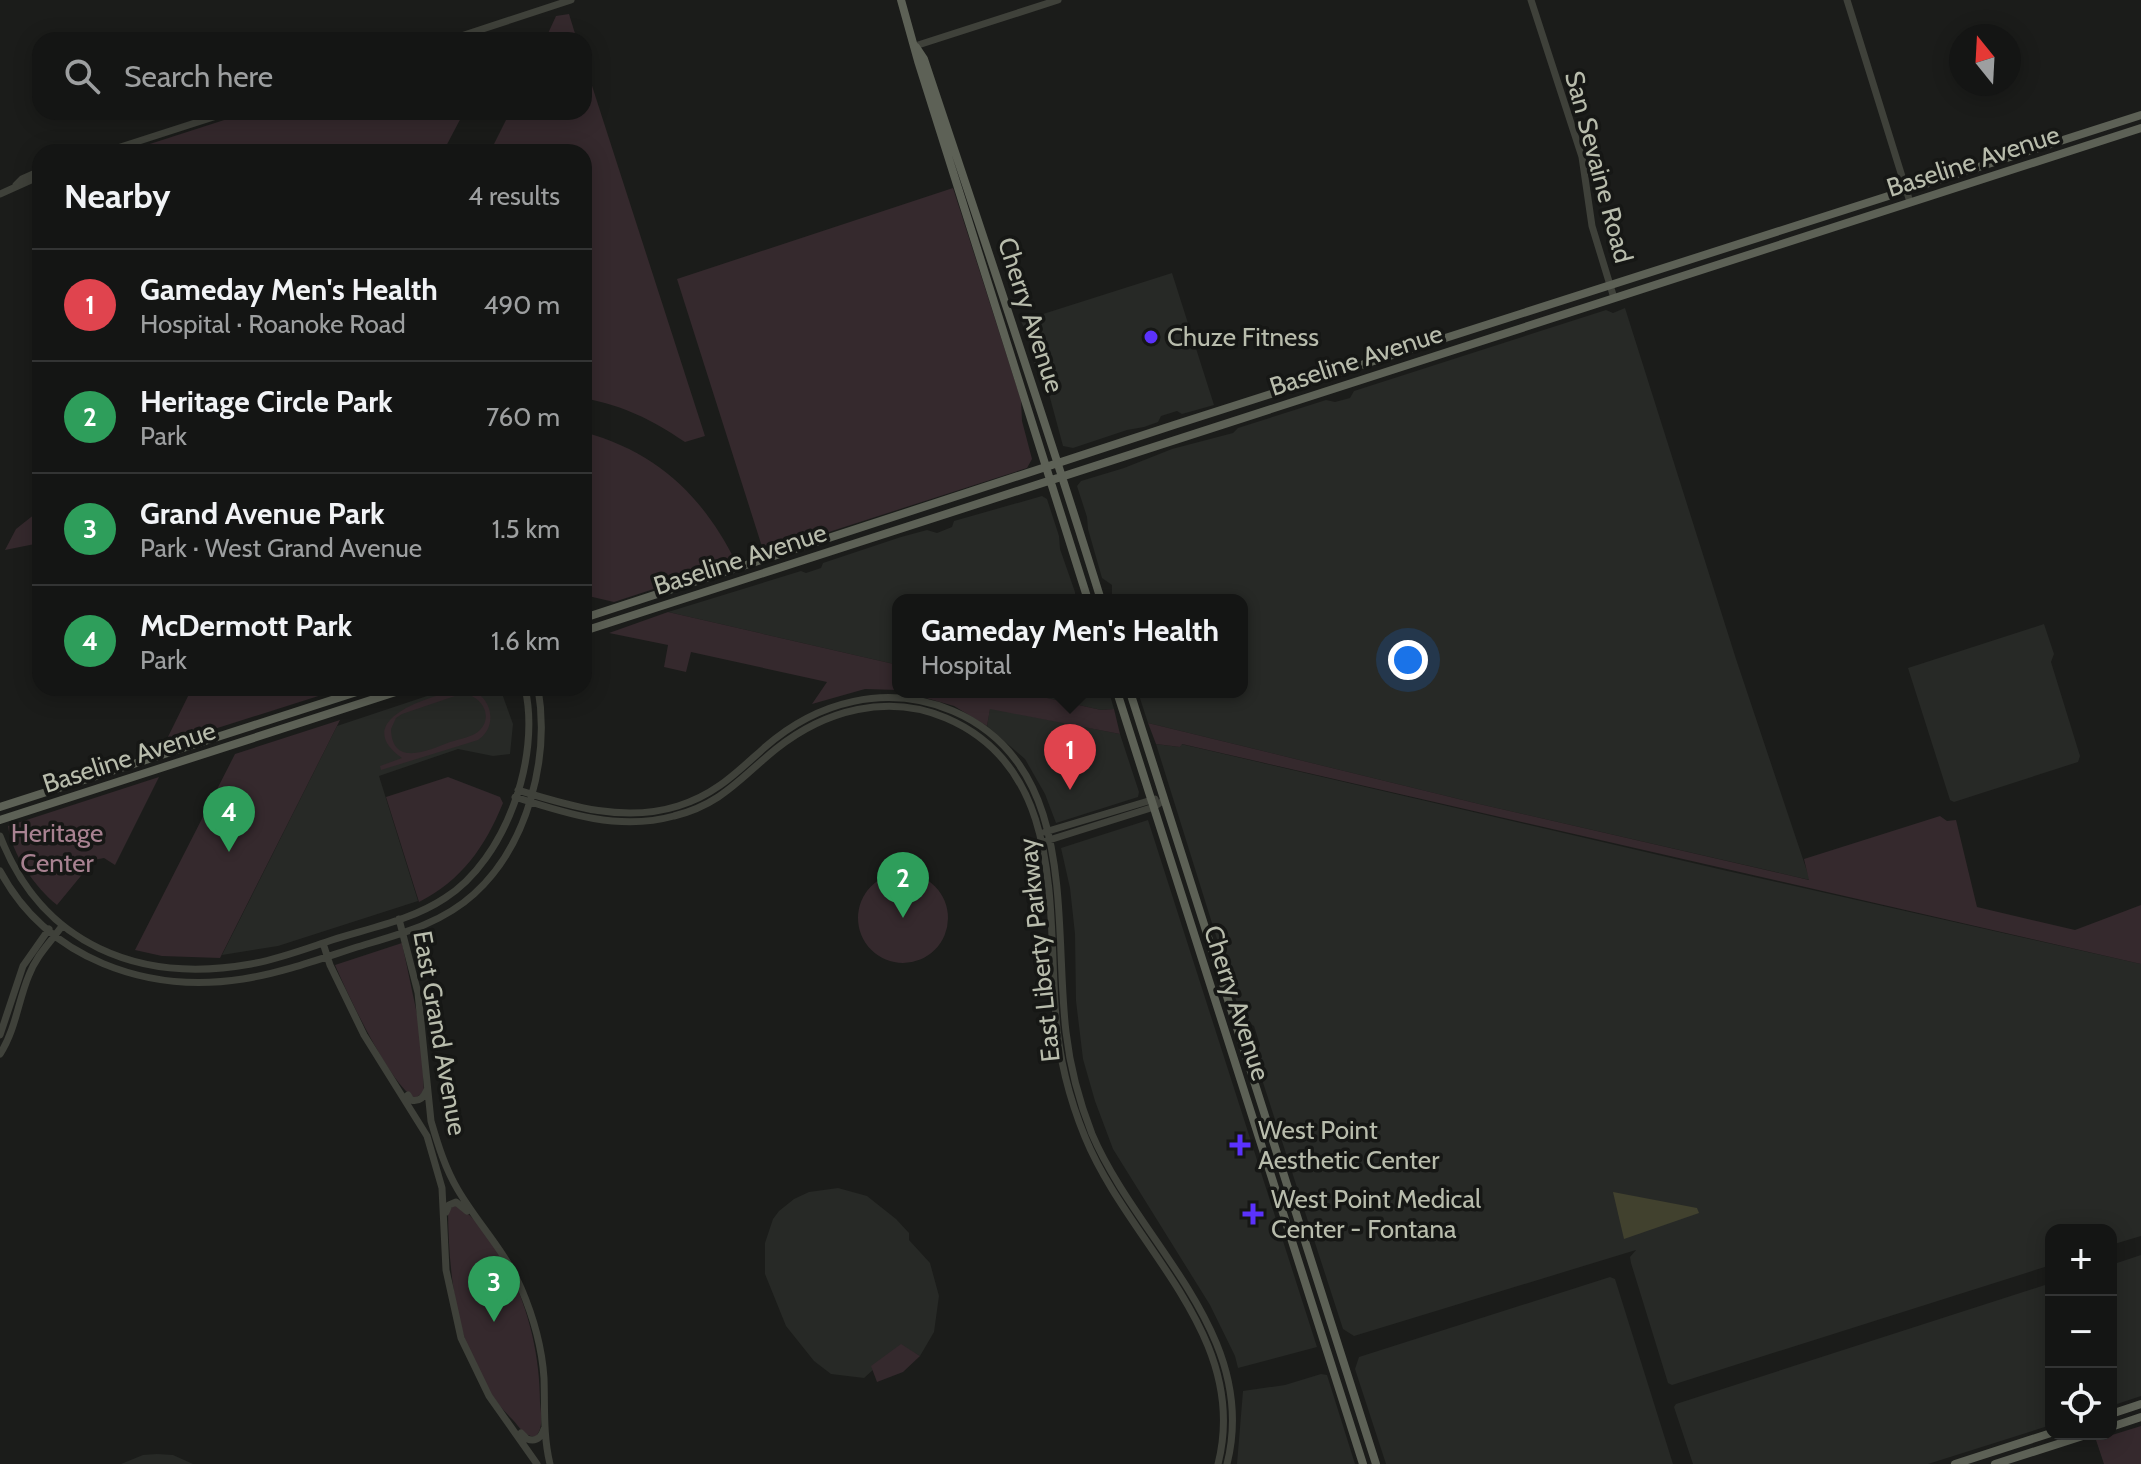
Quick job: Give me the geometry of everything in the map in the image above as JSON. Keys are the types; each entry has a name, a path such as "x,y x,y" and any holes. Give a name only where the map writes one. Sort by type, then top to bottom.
{"main road":[{"name":"Cherry Avenue","path":"901,0 922,76 1086,594"},
{"name":"Cherry Avenue","path":"915,46 924,59 1059,463 1099,594"},
{"name":"Baseline Avenue","path":"592,615 2141,115"},
{"name":"Baseline Avenue","path":"592,628 2141,128"},
{"name":"Baseline Avenue","path":"0,807 344,696"},
{"name":"Baseline Avenue","path":"0,820 383,696"},
{"name":"Cherry Avenue","path":"1119,698 1363,1464"},
{"name":"Cherry Avenue","path":"1132,698 1376,1464"},
{"path":"2117,1412 2141,1404"},
{"path":"2117,1425 2141,1417"},
{"path":"1955,1464 2045,1435"},
{"path":"1995,1464 2070,1440"}],"street":[{"path":"473,32 571,0"},
{"path":"915,46 1058,0"},
{"name":"San Sevaine Road","path":"1531,0 1582,157 1592,226 1614,298"},
{"path":"1847,0 1910,202"},
{"path":"130,144 204,120"},
{"path":"0,194 22,179 32,176"},
{"path":"0,836 19,878 58,924 85,942 117,956 186,968 248,964 399,919 435,905 469,880 492,849 517,794 528,739 526,696"},
{"path":"0,871 20,903 51,934 80,954 109,967 142,976 180,982 219,982 255,977 328,957 403,932 450,912 481,887 511,844 530,798 541,753 539,696"},
{"name":"East Liberty Parkway","path":"517,794 575,816 606,821 639,822 677,816 725,793 773,752 814,724 859,708 896,706 937,714 971,730 989,744 1025,791 1044,837 1062,924 1066,1033 1077,1090 1092,1134 1131,1206 1184,1283 1221,1353 1233,1409 1233,1437 1227,1464"},
{"path":"1044,837 1164,800"},
{"name":"East Liberty Parkway","path":"1044,837 1054,928 1058,1041 1069,1091 1084,1135 1101,1171 1123,1210 1176,1286 1213,1355 1224,1408 1224,1434 1218,1464"},
{"name":"East Grand Avenue","path":"399,919 418,993 431,1121 458,1191 512,1270 531,1315 544,1375 545,1427 550,1464"},
{"path":"0,1054 19,1013 30,972 58,924"},
{"path":"0,1035 23,966 51,934"},
{"path":"323,943 352,1011 427,1136 442,1188 446,1270 458,1327 475,1370 537,1464"},
{"path":"392,1080 413,1100 423,1098 428,1089"},
{"path":"445,1216 449,1205 458,1202 479,1219"},
{"path":"510,1425 531,1441 539,1437 545,1427"}],"shaded area":[{"path":"1172,273 1214,405 1182,414 1177,411 1161,416 1158,422 1144,427 1073,448 1063,446 1049,394 1034,362 1034,352 1021,321"},
{"path":"1625,308 1736,659 1810,880 1479,804 1148,723 1140,698 1248,698 1248,594 1112,594 1112,585 1102,578 1088,529 1077,486 1081,481 1326,400 1335,402 1350,398 1354,391 1606,310 1613,313"},
{"path":"1042,496 1047,499 1075,594 892,594 892,664 668,612 801,571 806,573 821,568 823,563 901,537 927,530 937,533 952,527 954,521"},
{"path":"2044,624 2054,654 2051,662 2080,756 2078,762 1954,802 1950,800 1908,668"},
{"path":"427,696 503,696 513,724 510,754 493,756 458,749 379,776 418,901 278,946 222,955 337,726"},
{"path":"1047,698 1111,698 1114,709 1101,710"},
{"path":"990,708 1120,734 1138,797 1056,823 1045,794 1025,759 987,726"},
{"path":"1156,744 1180,747 1181,744 2141,964 2141,1236 2117,1243 2117,1224 2045,1224 2045,1267 1672,1385 1668,1383 1631,1263 1630,1257 1636,1250 1354,1336 1343,1329 1255,1058 1260,1045 1254,1026 1242,1019"},
{"path":"1148,820 1317,1347 1238,1368 1210,1305 1113,1149 1083,1059 1076,1001 1075,934 1070,888 1061,848"},
{"path":"838,1188 867,1196 896,1219 909,1233 909,1240 930,1263 939,1296 934,1332 920,1356 901,1345 872,1367 874,1369 864,1378 831,1374 814,1361 786,1326 765,1274 765,1243 779,1211 809,1192"},
{"path":"1613,1192 1697,1208 1699,1213 1624,1239"},
{"path":"2141,1255 2141,1396 2117,1404 2117,1296 2117,1263"},
{"path":"1610,1277 1615,1279 1673,1464 1386,1464 1355,1369 1359,1357"},
{"path":"2045,1285 2045,1427 1928,1464 1693,1464 1674,1407"},
{"path":"1327,1375 1355,1464 1237,1464 1243,1391 1285,1385"},
{"path":"143,1455 173,1455 193,1464 121,1464"}],"green space":[{"path":"569,14 575,32 549,32 556,16"},
{"path":"592,86 705,436 685,442 637,414 592,400 592,144 494,144 506,120 592,120"},
{"path":"224,120 460,120 447,144 150,144"},
{"path":"953,188 1021,400 1022,421 1032,459 1027,468 764,553 677,279"},
{"path":"592,435 634,452 675,479 708,516 736,562 614,602 592,597"},
{"path":"32,516 32,545 5,550 16,529"},
{"path":"668,612 892,664 892,690 865,689 812,704 827,682 691,652 686,672 664,667 668,645 609,633"},
{"path":"188,696 318,696 164,745"},
{"path":"435,696 455,696 396,718 391,729 393,741 398,749 405,752 422,752 480,730 484,725 485,710 472,696 481,696 486,702 490,710 489,726 478,740 381,770 380,766 402,758 388,744 384,731 390,720"},
{"path":"926,698 1047,698 1101,710 1114,709 1120,734 990,709 987,726 954,706"},
{"path":"340,720 220,958 162,956 135,950 235,754"},
{"path":"1148,723 1809,880 1804,859 1940,816 1947,821 1956,820 1977,907 2075,930 2141,905 2141,964 1182,744 1180,747 1156,744"},
{"name":"Heritage Center","path":"159,777 115,865 104,858 94,860 57,905 26,870 14,848 8,826"},
{"path":"448,777 500,797 503,803 480,848 460,873 419,902 386,797"},
{"path":"903,873 920,876 935,886 945,901 948,918 945,935 935,950 920,960 903,963 886,960 871,950 861,935 858,918 861,901 871,886 886,876"},
{"path":"402,943 421,1033 424,1092 415,1098 405,1090 382,1058 335,965"},
{"path":"454,1205 462,1207 487,1234 510,1272 527,1314 539,1380 541,1421 535,1437 522,1430 494,1398 468,1349 454,1295 451,1267 448,1212"},
{"path":"901,1344 920,1356 903,1372 877,1382 871,1366"},
{"path":"2141,1426 2141,1464 2104,1464 2096,1440 2117,1440 2117,1433"}],"place":[{"name":"Chuze Fitness","path":"1151,337"},
{"name":"Gameday Men's Health","path":"1070,790"},
{"name":"McDermott Park","path":"229,852"},
{"name":"Heritage Circle Park","path":"903,918"},
{"name":"West Point Aesthetic Center","path":"1240,1145"},
{"name":"West Point Medical Center - Fontana","path":"1253,1214"},
{"name":"Grand Avenue Park","path":"494,1322"}]}
